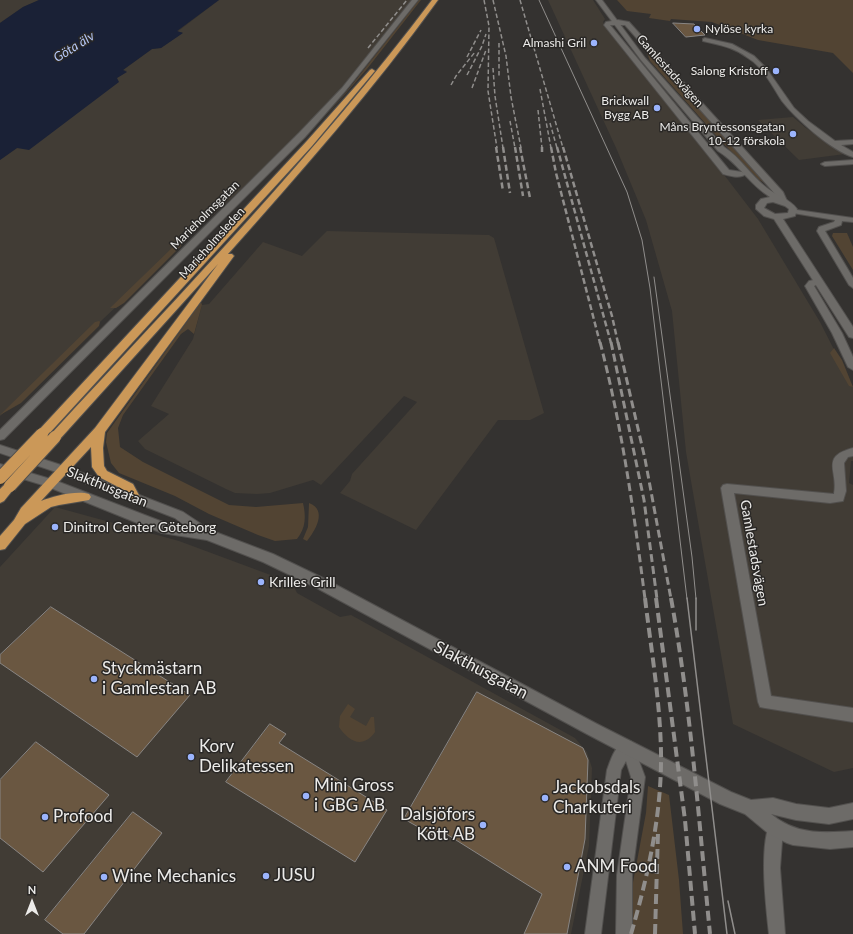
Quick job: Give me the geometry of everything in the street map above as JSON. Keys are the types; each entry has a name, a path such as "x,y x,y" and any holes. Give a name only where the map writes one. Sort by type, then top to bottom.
{"highway":[{"name":"Marieholmsleden","path":"0,478 344,104 382,59 426,0"},
{"name":"Marieholmsleden","path":"0,498 235,240 366,91 435,0"},
{"path":"0,545 18,523 25,511 99,431 225,262 235,240"},
{"path":"99,431 97,448 98,467 103,474 129,487 135,499"},
{"path":"18,523 47,504 69,498 85,497"}],"street":[{"name":"Marieholmsgatan","path":"0,436 75,359 302,135 344,89 415,0"},
{"name":"Gamlestadsvägen","path":"599,0 636,49 721,149 724,155 764,200"},
{"name":"Gamlestadsvägen","path":"742,174 731,174 726,172 608,25 608,23 627,23 779,192 781,201"},
{"path":"705,40 731,45 753,58 764,69 784,98 799,116 834,143 853,155"},
{"path":"636,49 644,43"},
{"path":"834,143 853,142"},
{"name":"Gamlestadsvägen","path":"721,149 729,154 764,190 781,201"},
{"path":"824,164 853,162"},
{"path":"764,200 781,201 790,205 793,211 788,216 777,217 767,214 760,209 760,203 764,200"},
{"path":"793,211 853,220"},
{"path":"777,217 853,335"},
{"path":"840,218 838,223 822,228 821,231 853,285"},
{"path":"818,282 812,283 809,286 837,333 853,367"},
{"name":"Slakthusgatan","path":"0,450 63,470 179,515 208,535"},
{"name":"Gamlestadsvägen","path":"853,452 844,453 840,458 838,465 842,490 839,498 830,499 727,488 765,702 853,715"},
{"name":"Slakthusgatan","path":"0,468 50,483 166,529 208,535 268,558 320,583 462,661 627,747 726,798 751,808 775,828 793,837 830,841 853,839"},
{"path":"593,934 614,770 619,758 627,747 634,762 638,777 623,892 622,906 624,934"},
{"name":"Slakthusgatan","path":"751,808 773,806 796,812 823,815 849,815"},
{"path":"775,828 771,857 772,890 777,934"}],"shaded area":[{"path":"0,0 39,0 23,7 0,23"},
{"path":"219,0 413,0 342,89 285,149 211,217 198,227 0,416 0,160 127,71 123,70 152,49 161,48 183,32 177,32"},
{"path":"419,0 421,0 367,69 320,123 347,91"},
{"path":"548,0 593,0 605,19 603,22 606,28 685,124 758,219 820,322 853,387 853,461 851,461 849,483 853,485 853,768 834,772 733,724 686,452 672,311 646,220 617,150"},
{"path":"617,0 853,0 853,73 833,53 758,40 712,22 671,19 670,21 649,18 651,14 627,11"},
{"path":"646,50 766,184 758,179 721,141 650,61"},
{"name":"Måns Bryntessonsgatan 10-12 förskola","path":"793,117 806,128 845,154 799,160 758,120"},
{"path":"327,231 489,235 494,238 544,413 530,420 498,420 416,530 340,493 350,481 352,474 417,402 404,396 321,485 313,480 270,493 235,493 145,449 138,441 169,414 151,406 193,339 202,305 209,304 263,242 302,256"},
{"path":"833,233 847,233 853,247 853,270 832,236"},
{"path":"176,241 182,243 181,246 124,303 116,308 110,308 173,247 169,245 169,243"},
{"path":"201,302 202,305 194,334 188,329 181,334 123,415 118,428 120,447 143,462 229,505 256,507 303,503 305,513 304,526 297,539 275,541 258,535 209,514 175,496 119,473 111,463 106,442 107,433"},
{"path":"99,321 99,326 21,403 0,415 95,322"},
{"path":"834,348 842,360 853,387 849,386 830,353"},
{"path":"309,503 315,506 319,515 316,526 307,541 303,539 308,527"},
{"path":"55,507 179,541 284,580 293,585 297,593 340,617 351,615 575,738 587,752 592,768 589,846 571,934 0,934 0,567"},
{"path":"348,704 355,709 350,717 366,726 371,717 374,717 375,732 366,740 356,742 347,736 339,727 340,716"},
{"path":"648,786 669,795 679,880 683,934 629,934 628,909 646,813"}],"water":[{"name":"Göta älv","path":"39,0 219,0 177,31 183,33 161,48 152,49 123,70 127,72 117,78 119,82 29,150 17,148 0,160 0,23 23,7"}],"building":[{"name":"Nylöse kyrka","path":"673,23 694,24 705,35 686,37"},
{"name":"Styckmästarn i Gamlestan AB","path":"51,607 190,695 137,757 0,663 0,655"},
{"path":"477,692 583,748 588,760 585,839 567,934 524,934 542,894 440,830 436,837 404,819"},
{"name":"Mini Gross i GBG AB","path":"270,724 286,734 279,743 387,810 355,862 226,782"},
{"name":"Profood","path":"36,742 109,795 43,872 0,838 0,780"},
{"name":"Wine Mechanics","path":"133,812 162,833 84,934 63,934 45,920"}],"tram line":[{"path":"539,0 627,192 642,240 650,288 687,599"},
{"path":"654,277 692,557 696,599"},
{"path":"687,598 727,934"},
{"path":"696,599 696,630"},
{"path":"728,901 735,934"}],"railway":[{"path":"368,48 407,0"},
{"path":"484,0 489,26 488,91 497,148"},
{"path":"493,0 506,56 511,97 521,148"},
{"path":"520,0 563,148"},
{"path":"467,57 481,30"},
{"path":"467,75 482,46 486,34"},
{"path":"499,43 499,76"},
{"path":"472,88 486,50"},
{"path":"451,85 456,76 475,52"},
{"path":"493,68 495,96 503,148"},
{"path":"540,89 551,148"},
{"path":"538,110 542,148"},
{"path":"510,121 515,148"},
{"path":"550,123 557,148"},
{"path":"496,147 503,191"},
{"path":"503,147 510,193"},
{"path":"515,147 523,196"},
{"path":"520,147 530,198"},
{"path":"551,147 556,173 600,343"},
{"path":"557,147 611,343"},
{"path":"563,147 612,316 618,343"},
{"path":"600,342 621,438 632,502 645,599"},
{"path":"611,342 644,500 657,599"},
{"path":"618,342 645,459 671,599"},
{"path":"631,934 643,890 653,844 661,775 659,713 645,598"},
{"path":"656,598 685,820 695,934"},
{"path":"671,598 689,724 710,934"},
{"path":"655,934 658,832"}],"place":[{"name":"Nylöse kyrka","path":"697,29"},
{"name":"Almashi Gril","path":"594,43"},
{"name":"Salong Kristoff","path":"776,71"},
{"name":"Brickwall Bygg AB","path":"657,108"},
{"name":"Måns Bryntessonsgatan 10-12 förskola","path":"793,134"},
{"name":"Dinitrol Center Göteborg","path":"55,527"},
{"name":"Krilles Grill","path":"261,582"},
{"name":"Styckmästarn i Gamlestan AB","path":"94,679"},
{"name":"Korv Delikatessen","path":"191,757"},
{"name":"Mini Gross i GBG AB","path":"306,796"},
{"name":"Jackobsdals Charkuteri","path":"545,798"},
{"name":"Profood","path":"45,817"},
{"name":"Dalsjöfors Kött AB","path":"483,825"},
{"name":"ANM Food","path":"567,867"},
{"name":"JUSU","path":"266,876"},
{"name":"Wine Mechanics","path":"104,877"}]}
